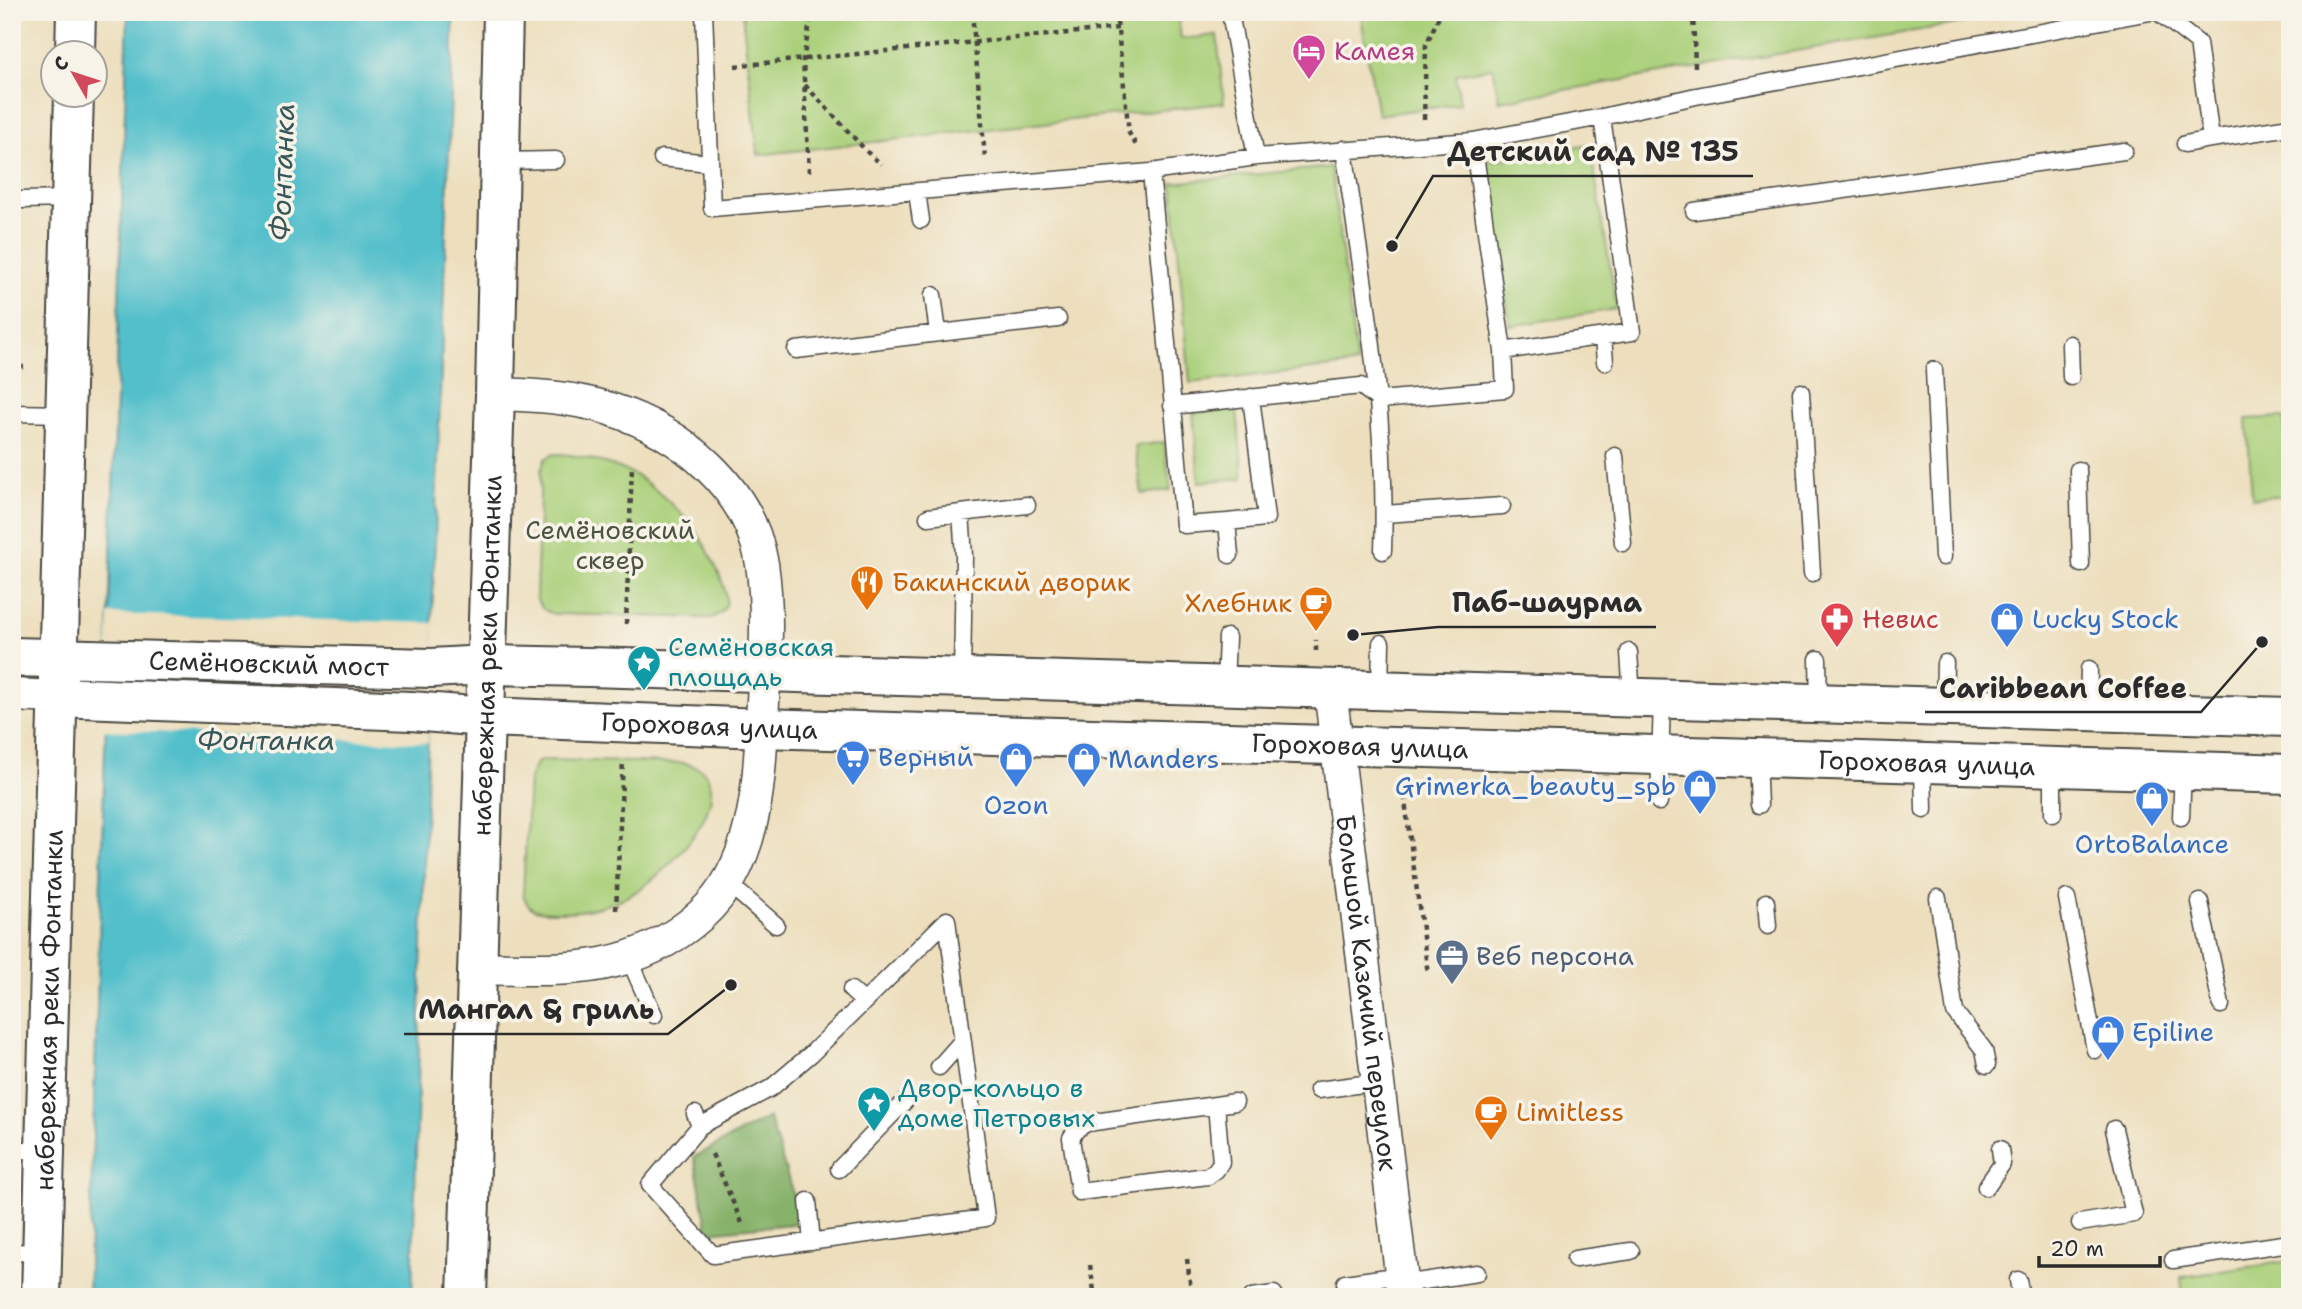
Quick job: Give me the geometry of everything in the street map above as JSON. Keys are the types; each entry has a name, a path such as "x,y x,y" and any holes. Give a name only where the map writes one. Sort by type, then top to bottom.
{"main road":[{"path":"75,38 76,12"},
{"name":"набережная реки Фонтанки","path":"467,1297 495,394 503,12"},
{"name":"набережная реки Фонтанки","path":"41,1297 27,1252 29,1150 57,697 74,108"},
{"path":"12,657 58,657"},
{"name":"Семёновский мост","path":"58,657 431,668"},
{"name":"Гороховая улица","path":"431,668 486,665 764,672 2290,717"},
{"name":"Семёновский мост","path":"57,697 430,712"},
{"name":"Гороховая улица","path":"430,712 485,717 762,728 2290,774"}],"street":[{"path":"476,968 600,966 629,958 665,941 702,914 728,883 751,830 758,786 764,672 766,604 761,562 746,515 721,478 692,451 648,425 611,409 543,396 495,394"},
{"name":"Большой Казачий переулок","path":"1330,689 1403,1285"},
{"path":"12,695 57,697"}],"lane":[{"path":"704,12 712,208 1151,172 1256,157 1344,149 1473,141 1696,96 2150,12"},
{"path":"1230,12 1256,157"},
{"path":"2158,12 2198,43 2211,139"},
{"path":"1503,351 1632,332 1623,224 1602,117"},
{"path":"2185,144 2290,127"},
{"path":"1172,406 1361,386 1379,400 1505,389 1503,351 1473,141"},
{"path":"1344,149 1379,400 1383,551"},
{"path":"1694,211 2124,151"},
{"path":"662,158 709,163"},
{"path":"499,161 556,160"},
{"path":"1151,172 1184,526 1266,518 1251,397"},
{"path":"917,192 921,220"},
{"path":"20,200 71,199"},
{"path":"933,295 938,333"},
{"path":"796,350 1058,319"},
{"path":"1603,337 1605,362"},
{"path":"2070,344 2071,377"},
{"path":"1934,370 1943,557"},
{"path":"1801,392 1812,573"},
{"path":"12,413 65,414"},
{"path":"1615,456 1623,543"},
{"path":"2078,470 2081,564"},
{"path":"928,517 1027,505"},
{"path":"1384,514 1503,506"},
{"path":"961,513 964,555 962,678"},
{"path":"1227,522 1230,555"},
{"path":"1225,686 1227,637"},
{"path":"1380,690 1381,643"},
{"path":"1629,652 1647,699 1660,755 1659,802"},
{"path":"1818,659 1819,703"},
{"path":"1944,707 1945,663"},
{"path":"2088,669 2088,712"},
{"path":"1757,758 1759,805"},
{"path":"1923,763 1924,810"},
{"path":"2053,767 2053,814"},
{"path":"2181,817 2183,770"},
{"path":"728,883 776,925"},
{"path":"1938,898 1955,1012 1984,1050 1987,1065"},
{"path":"2067,898 2095,1050"},
{"path":"1766,902 1768,926"},
{"path":"2200,902 2221,1006"},
{"path":"947,920 986,1218 713,1255 650,1185 697,1120 771,1088 811,1054 864,1002 947,920"},
{"path":"629,958 654,1015"},
{"path":"851,990 864,1002"},
{"path":"939,1067 962,1041"},
{"path":"1318,1090 1378,1082"},
{"path":"839,1169 909,1097"},
{"path":"1216,1105 1221,1162 1208,1176 1079,1192 1071,1138 1077,1129 1087,1123 1235,1102"},
{"path":"2080,1223 2134,1214 2114,1129"},
{"path":"1986,1187 2002,1164 2000,1149"},
{"path":"808,1201 812,1242"},
{"path":"2174,1260 2290,1243"},
{"path":"1575,1259 1631,1251"},
{"path":"1345,1283 1403,1285 1477,1273"},
{"path":"2018,1280 2021,1297"},
{"path":"1252,1297 1274,1294"}],"path":[{"path":"811,12 803,60 811,201"},
{"path":"972,12 988,186"},
{"path":"1116,12 1129,133 1151,172"},
{"path":"1423,144 1426,45 1441,12"},
{"path":"1696,96 1693,14 1732,12"},
{"path":"706,69 1118,28"},
{"path":"804,85 871,156 917,192"},
{"path":"12,367 24,367"},
{"path":"626,624 632,466"},
{"path":"616,911 623,755"},
{"path":"1403,785 1428,974"},
{"path":"697,1120 753,1250"},
{"path":"1187,1259 1192,1297"},
{"path":"1090,1265 1095,1297"}],"green space":[{"path":"742,12 1178,12 1181,39 1217,35 1224,103 758,155"},
{"path":"1360,12 2027,12 1499,101 1493,68 1456,74 1460,104 1378,115"},
{"path":"1590,145 1617,309 1510,326 1483,162"},
{"path":"1331,167 1357,364 1190,383 1172,183"},
{"path":"1237,409 1243,478 1199,482 1193,413"},
{"path":"2284,417 2289,495 2252,498 2247,419"},
{"path":"1164,442 1171,490 1142,494 1135,446"},
{"name":"Семёновский сквер","path":"554,454 593,460 631,473 675,507 695,530 715,566 726,597 722,611 711,618 554,614 542,608 536,597 541,470 545,459"},
{"path":"544,760 685,763 700,769 707,776 711,791 708,808 700,825 674,860 632,894 604,906 585,910 538,911 527,904 523,893 529,779 536,763"},
{"path":"769,1117 802,1223 708,1232 694,1157"},
{"path":"2290,1261 2290,1297 2183,1297 2181,1277"}],"water":[{"name":"Фонтанка","path":"128,12 454,12 428,732 412,1297 88,1297"}],"pier":[{"path":"109,614 433,623 428,743 103,730"}],"place":[{"name":"Камея","path":"1309,81"},
{"name":"Детский сад № 135","path":"1392,246"},
{"name":"Бакинский дворик","path":"867,612"},
{"name":"Хлебник","path":"1316,633"},
{"name":"Паб-шаурма","path":"1353,635"},
{"name":"Caribbean Coffee","path":"2262,642"},
{"name":"Невис","path":"1837,649"},
{"name":"Lucky Stock","path":"2007,649"},
{"name":"Семёновская площадь","path":"644,692"},
{"name":"Верный","path":"853,787"},
{"name":"Ozon","path":"1016,789"},
{"name":"Manders","path":"1084,789"},
{"name":"Grimerka_beauty_spb","path":"1700,816"},
{"name":"OrtoBalance","path":"2152,828"},
{"name":"Мангал & гриль","path":"731,985"},
{"name":"Веб персона","path":"1452,986"},
{"name":"Epiline","path":"2108,1062"},
{"name":"Двор-кольцо в доме Петровых","path":"874,1133"},
{"name":"Limitless","path":"1491,1142"}]}
